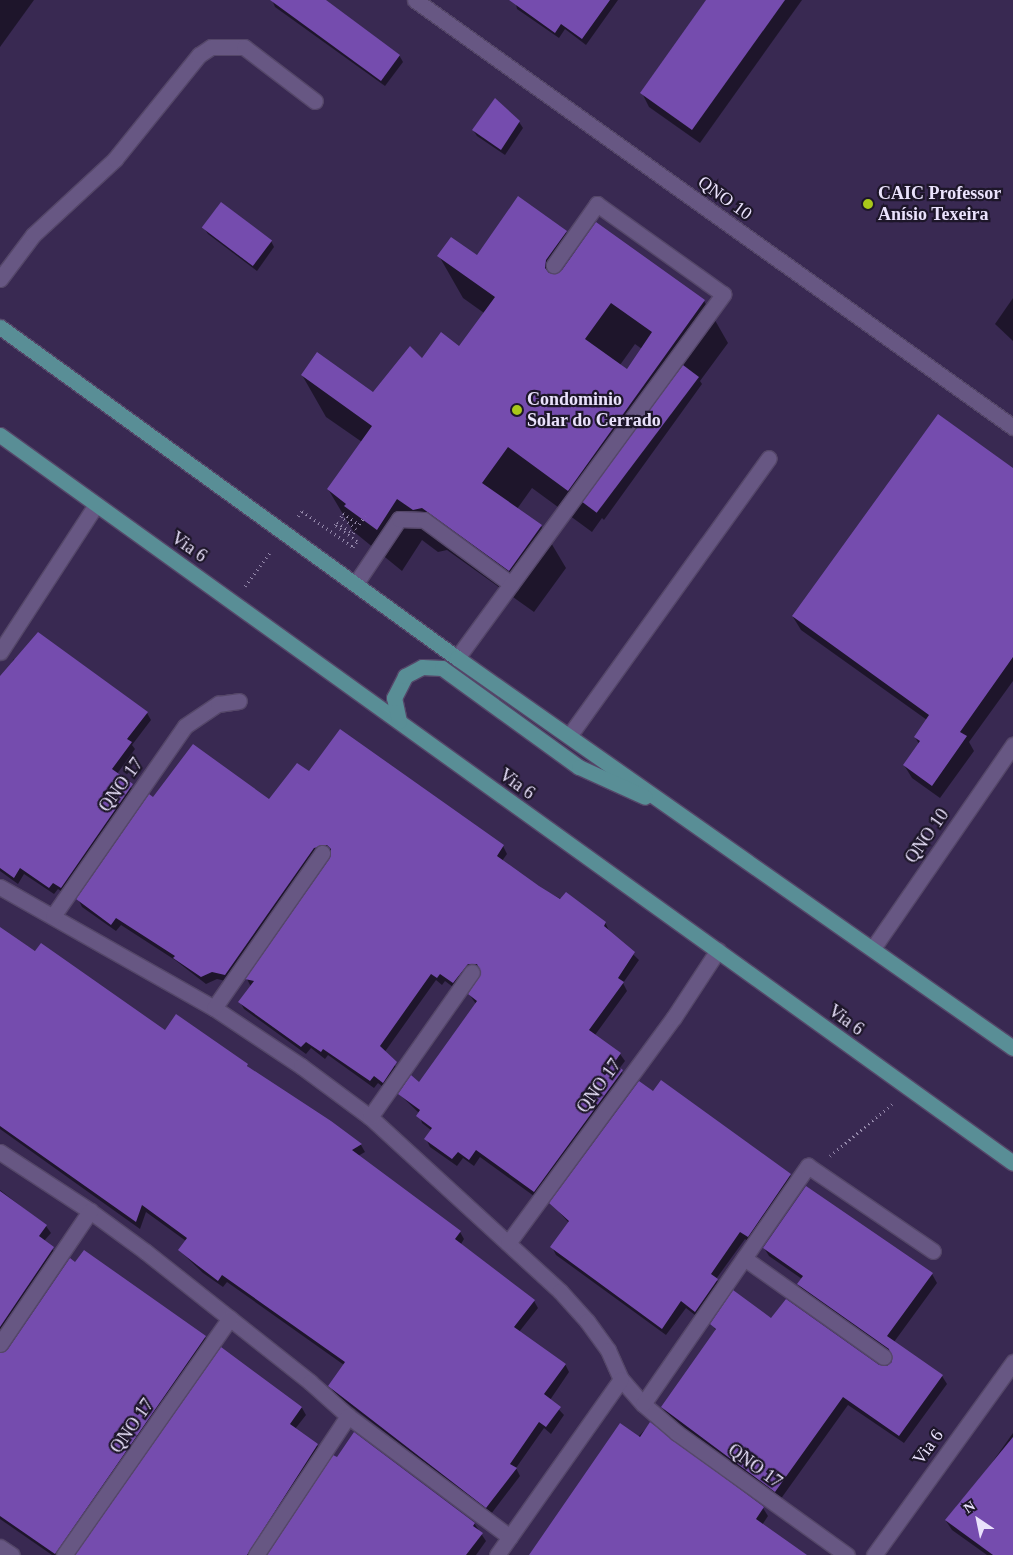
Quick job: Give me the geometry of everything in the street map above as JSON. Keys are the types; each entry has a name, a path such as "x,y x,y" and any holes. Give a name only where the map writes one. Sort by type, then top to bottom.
{"main road":[{"path":"0,327 457,658 1013,1048"},
{"name":"Via 6","path":"0,435 1013,1163"},
{"path":"399,722 394,698 405,676 422,667 442,668 579,767 678,812"}],"street":[{"name":"QNO 10","path":"414,0 1013,427"},
{"path":"0,279 33,235 115,159 199,55 211,47 244,47 315,101"},
{"path":"457,658 723,294 597,204 554,265"},
{"path":"569,736 769,458"},
{"path":"0,652 96,505"},
{"path":"356,583 398,519 424,520 512,584"},
{"name":"QNO 17","path":"53,916 186,726 218,704 239,701"},
{"name":"QNO 10","path":"873,948 1013,744"},
{"path":"214,1008 322,853"},
{"name":"QNO 17","path":"0,887 214,1008 301,1066 370,1117 508,1243 587,1321 608,1350 621,1378 643,1404 677,1433 847,1555"},
{"name":"QNO 17","path":"508,1243 674,1017 718,950"},
{"path":"370,1117 472,972"},
{"path":"0,1152 90,1211 230,1318 348,1416 510,1537"},
{"path":"643,1404 808,1166 933,1251"},
{"path":"0,1344 90,1211"},
{"path":"744,1258 884,1357"},
{"name":"QNO 17","path":"64,1555 230,1318"},
{"name":"Via 6","path":"874,1555 1013,1362"},
{"path":"497,1555 621,1378"},
{"path":"256,1555 348,1416"},
{"path":"0,1547 12,1555"}],"path":[{"path":"232,601 302,511 353,547 357,541 334,525 337,522 353,533 356,529 340,517 343,513 359,524 365,516"},
{"path":"808,1166 852,1141 909,1088"}],"building":[{"path":"270,0 326,0 400,55 381,81"},
{"path":"509,0 610,0 582,39 561,24 555,33"},
{"path":"706,0 785,0 692,130 640,93"},
{"path":"495,98 520,121 501,150 472,130"},
{"name":"Condominio Solar do Cerrado","path":"518,196 567,231 546,260 545,268 549,273 562,270 596,222 705,300 568,491 508,447 482,483 542,525 509,571 422,508 413,510 397,499 377,530 344,506 346,504 327,489 372,426 301,375 317,352 373,392 410,346 422,358 441,332 459,346 495,297 437,256 451,237 477,255","holes":["611,303 652,332 627,369 585,339"]},
{"path":"221,202 272,241 253,266 202,228"},
{"path":"683,365 699,377 597,513 581,501"},
{"path":"938,414 1013,468 1013,657 960,732 967,736 932,786 903,765 920,741 914,737 929,715 792,616"},
{"path":"38,632 148,712 127,739 132,742 112,769 133,784 61,888 53,883 49,888 20,868 14,878 0,868 0,676"},
{"path":"340,729 504,845 497,856 560,899 566,892 606,922 604,926 635,952 618,978 624,982 589,1030 621,1053 614,1063 623,1070 534,1192 476,1150 469,1160 458,1152 452,1159 424,1139 432,1128 416,1116 420,1110 398,1094 411,1075 419,1082 477,1001 468,994 481,973 477,964 468,964 453,983 440,974 437,978 431,974 380,1046 397,1062 383,1083 374,1076 370,1081 323,1049 321,1052 306,1042 301,1047 238,1002 254,981 245,979 330,858 331,849 327,845 314,848 225,975 212,972 201,977 173,958 175,956 116,918 111,925 76,899 149,794 153,797 193,744 269,799 297,763 309,771"},
{"path":"0,927 35,951 41,943 165,1030 176,1014 248,1064 247,1066 331,1121 362,1144 352,1150 461,1231 455,1239 535,1300 514,1327 566,1364 544,1394 561,1407 546,1427 539,1422 510,1464 517,1468 486,1508 328,1386 345,1362 222,1275 218,1281 197,1265 178,1250 187,1238 142,1205 136,1222 0,1126"},
{"path":"661,1080 791,1174 748,1237 740,1232 711,1274 718,1279 695,1312 681,1301 662,1329 550,1247 569,1221 549,1203 639,1081 653,1091"},
{"path":"806,1186 933,1273 887,1336 943,1375 899,1436 843,1397 775,1492 661,1407 716,1329 710,1324 733,1290 771,1318 786,1299 879,1365 887,1366 892,1362 889,1349 797,1284 803,1276 763,1248"},
{"path":"0,1191 47,1225 39,1236 54,1247 0,1327"},
{"path":"84,1250 206,1336 55,1554 0,1516 0,1353 8,1349 70,1258 75,1262"},
{"path":"221,1347 302,1407 290,1424 318,1444 247,1555 75,1555"},
{"path":"650,1422 764,1507 756,1519 807,1555 529,1555 620,1423 640,1437"},
{"path":"354,1432 475,1523 473,1526 483,1533 466,1555 267,1555 333,1455 337,1457"},
{"path":"1013,1437 1013,1555 993,1555 945,1520"}],"place":[{"name":"CAIC Professor Anísio Texeira","path":"868,204"},
{"name":"Condominio Solar do Cerrado","path":"517,410"}]}
